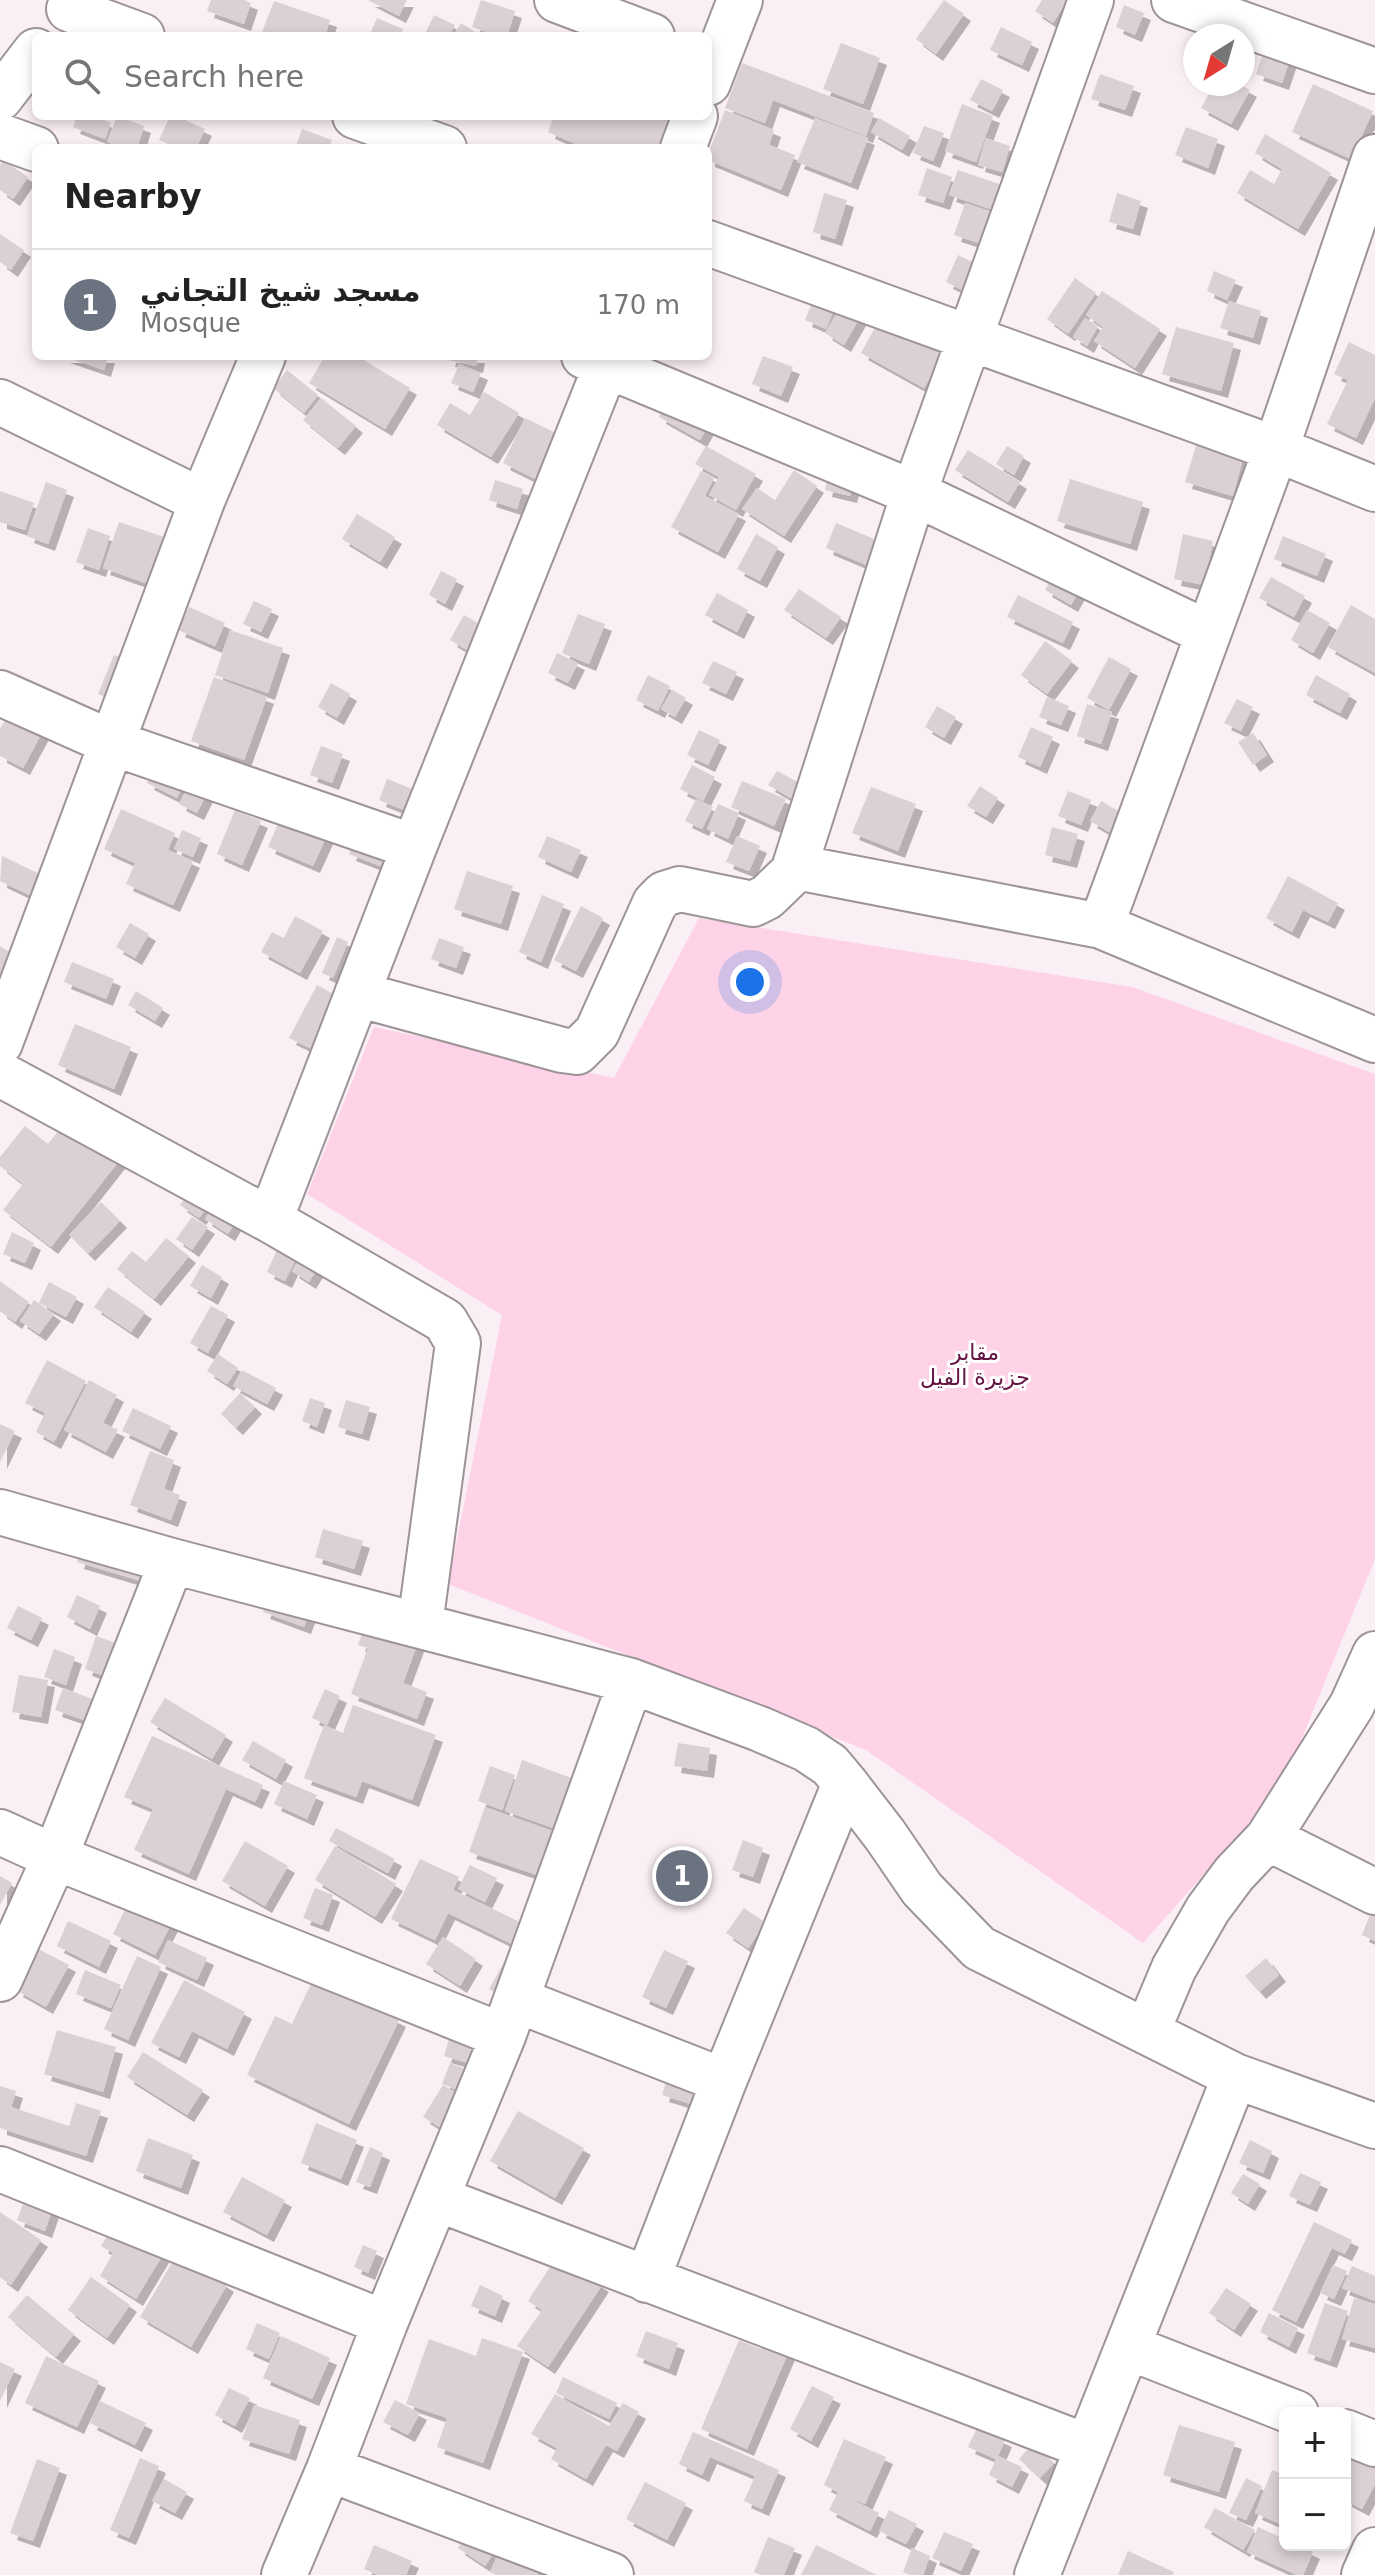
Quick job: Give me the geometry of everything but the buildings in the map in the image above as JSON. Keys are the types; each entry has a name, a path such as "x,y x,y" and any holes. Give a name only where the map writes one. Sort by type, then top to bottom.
{"street":[{"path":"557,0 641,32"},
{"path":"712,65 740,0"},
{"path":"793,872 914,493 1091,0"},
{"path":"1174,0 1375,71"},
{"path":"65,15 127,32"},
{"path":"0,98 32,56"},
{"path":"684,144 694,120"},
{"path":"356,128 426,144"},
{"path":"0,136 32,148"},
{"path":"1101,926 1276,449 1375,157"},
{"path":"712,244 1276,449 1375,489"},
{"path":"0,1043 202,501 261,360"},
{"path":"270,1220 600,360"},
{"path":"602,360 914,493 1208,633"},
{"path":"0,402 202,501"},
{"path":"0,693 110,742 414,847"},
{"path":"357,994 577,1052 597,1032 655,903 664,894 680,889 753,904 767,897 801,868 1101,926 1375,1040"},
{"path":"0,1074 270,1220 445,1321 458,1343 420,1625"},
{"path":"0,1512 172,1561 631,1681 806,1749 830,1765 885,1835 922,1889 979,1948 1235,2076 1375,2126"},
{"path":"0,1979 55,1857 172,1561"},
{"path":"1147,2032 1174,1968 1208,1909 1234,1874 1268,1838 1352,1705 1375,1654"},
{"path":"284,2575 510,2018 631,1681"},
{"path":"647,2280 845,1783"},
{"path":"0,1832 55,1857 510,2018 724,2081"},
{"path":"1268,1838 1375,1892"},
{"path":"1037,2575 1235,2076"},
{"path":"0,2169 385,2323"},
{"path":"438,2199 1088,2447"},
{"path":"1128,2347 1281,2407"},
{"path":"1351,2434 1375,2444"},
{"path":"329,2469 611,2575"},
{"path":"1364,2575 1375,2550"}],"green space":[{"name":"مقابر جزيرة الفيل","path":"699,918 1132,987 1375,1074 1375,1559 1283,1785 1143,1943 866,1750 448,1584 502,1315 307,1194 374,1027 614,1078"}],"place":[{"name":"مسجد شيخ التجاني","path":"682,1876"}]}
